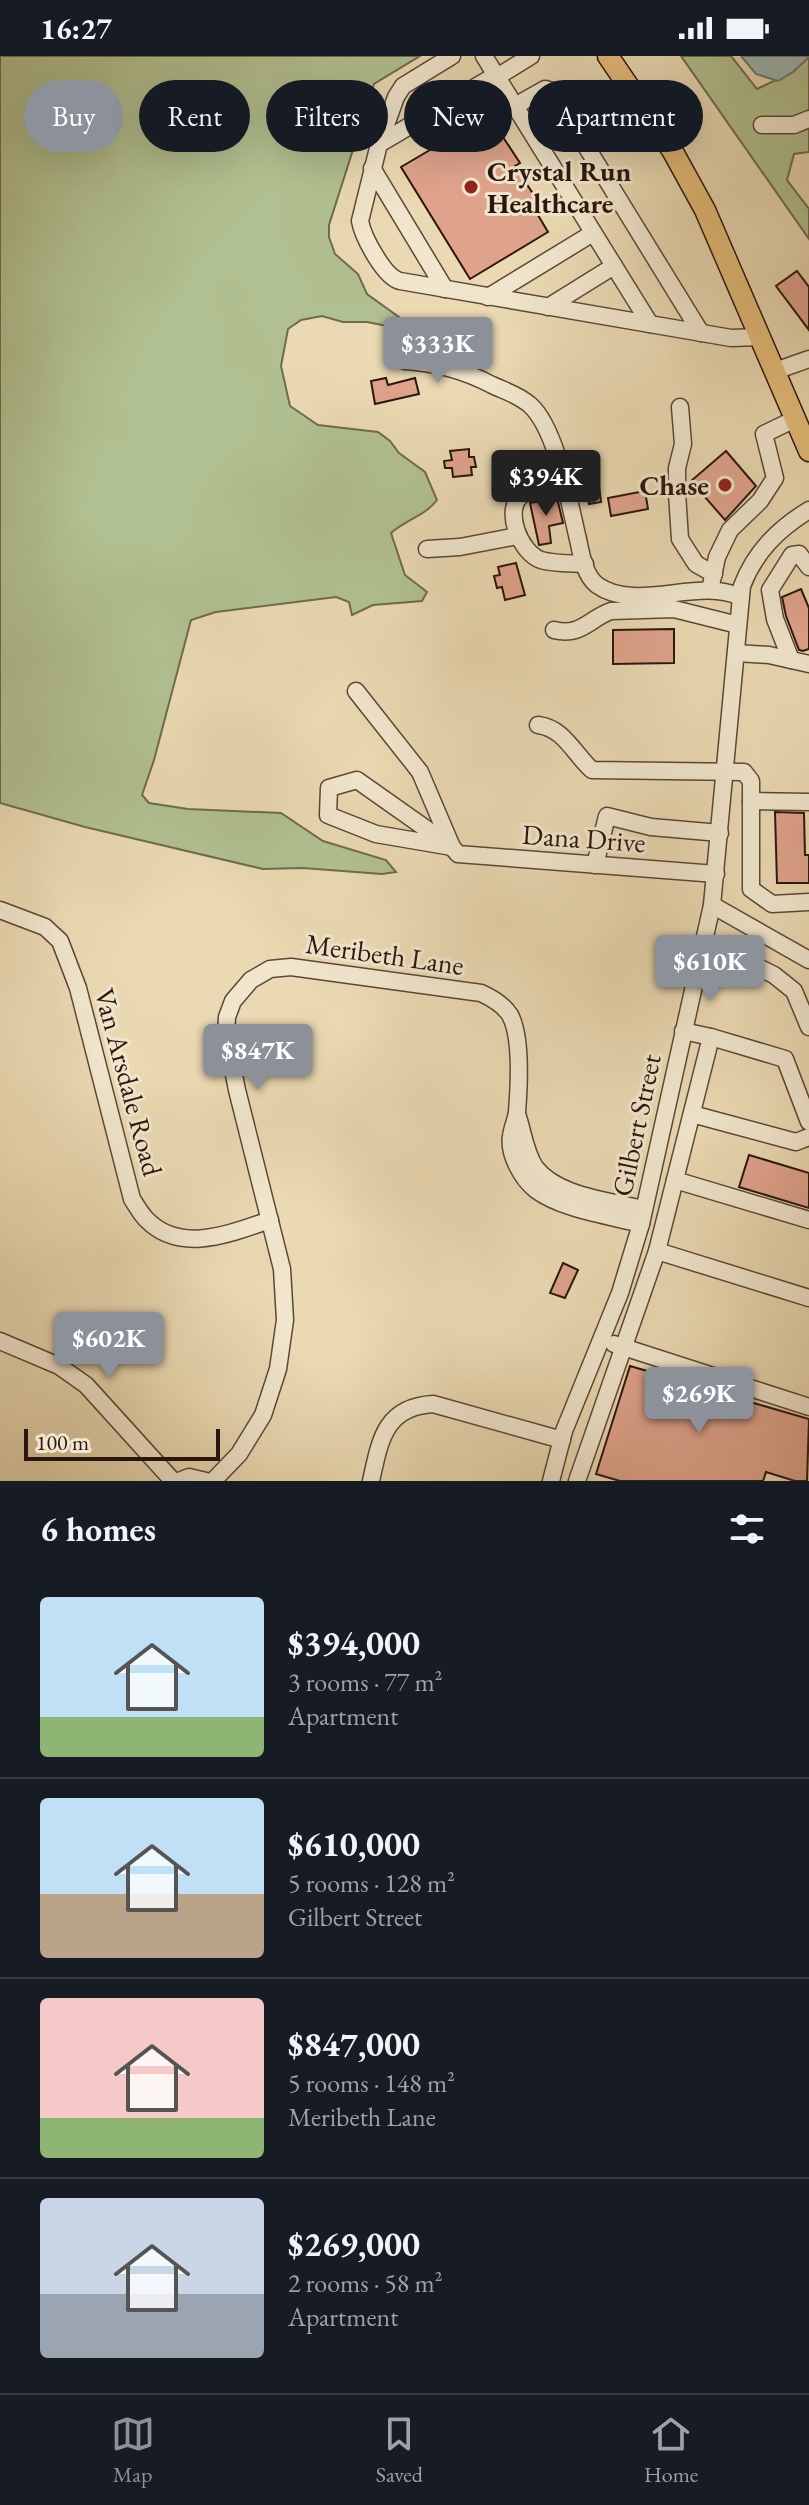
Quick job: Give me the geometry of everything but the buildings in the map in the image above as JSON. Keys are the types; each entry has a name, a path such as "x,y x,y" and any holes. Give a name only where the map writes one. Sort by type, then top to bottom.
{"main road":[{"path":"608,56 683,168 721,245 775,371 799,414 809,451"}],"street":[{"path":"388,119 403,86 452,56"},
{"path":"388,138 492,65 531,56"},
{"path":"492,65 650,324"},
{"path":"515,106 545,89 552,91 701,333"},
{"path":"762,125 794,125 809,119"},
{"path":"377,152 360,211 360,226 386,272 394,280 701,333 744,339 761,337"},
{"path":"372,168 445,289"},
{"path":"488,297 593,233"},
{"path":"548,307 614,266"},
{"path":"775,371 809,359"},
{"path":"405,361 447,366 514,394 533,408 544,423 565,485 585,564 595,583 615,593 672,594 712,582"},
{"path":"680,407 683,444 677,468 680,539 712,582 740,597"},
{"path":"712,582 717,557 730,530 760,501 775,478 764,434 799,414"},
{"path":"565,485 533,489 517,499 514,506 517,536 527,553 541,560 585,564"},
{"name":"Gilbert Street","path":"556,1479 562,1440 620,1293 642,1216 712,905 740,597 747,574 758,554 781,530 809,510"},
{"path":"427,549 460,547 517,536"},
{"path":"791,660 775,619 770,590 792,555 799,554 809,567"},
{"path":"554,630 563,632 591,625 602,614 611,611 674,609 738,625"},
{"path":"736,653 809,664"},
{"path":"356,691 420,772 452,847"},
{"path":"538,725 548,726 560,733 592,770 744,772 751,781 751,889 758,897 772,904 809,902"},
{"name":"Dana Drive","path":"452,847 376,834 328,815 329,788 357,780 452,847 458,854 716,874"},
{"path":"751,801 809,802"},
{"path":"595,865 607,816 651,827 720,833"},
{"path":"712,905 809,960"},
{"name":"Van Arsdale Road","path":"0,910 45,927 60,941 78,988 132,1199 147,1221 169,1234 192,1240 229,1234 270,1220"},
{"path":"704,940 774,975 809,1000"},
{"name":"Meribeth Lane","path":"213,1481 239,1454 263,1415 278,1369 285,1320 282,1269 226,1035 227,1017 233,1001 251,980 270,969 291,967 481,993 498,1002 509,1013 515,1027 518,1051 517,1114 510,1139 525,1180 536,1190 568,1205 642,1216"},
{"path":"794,991 809,1027"},
{"path":"683,1031 785,1059 809,1122"},
{"path":"577,1481 657,1251 711,1037"},
{"path":"692,1114 796,1142 809,1137"},
{"path":"675,1180 809,1220"},
{"path":"657,1251 809,1298"},
{"path":"601,1340 809,1407"},
{"path":"0,1341 59,1366 86,1385 176,1481 189,1477 206,1481"},
{"path":"371,1481 381,1439 389,1424 408,1408 419,1405 433,1404 562,1440"}],"green space":[{"path":"0,56 420,56 381,80 266,80 266,152 352,152 329,225 329,237 335,254 358,274 367,294 403,320 402,326 343,322 322,316 301,320 288,329 281,366 290,406 318,425 378,432 425,472 437,500 391,533 405,575 427,592 422,601 373,605 352,615 349,602 336,597 216,612 191,620 142,795 149,803 188,809 281,813 323,841 386,860 396,872 263,869 85,827 0,803"},
{"path":"681,56 731,56 757,89 793,72 809,57 809,152 794,154 787,180 809,209 809,239 703,87 703,80 698,80"}],"water":[{"path":"741,56 809,57 778,81 756,74"}],"place":[{"name":"Crystal Run Healthcare","path":"471,187"},
{"name":"Chase","path":"725,485"}]}
